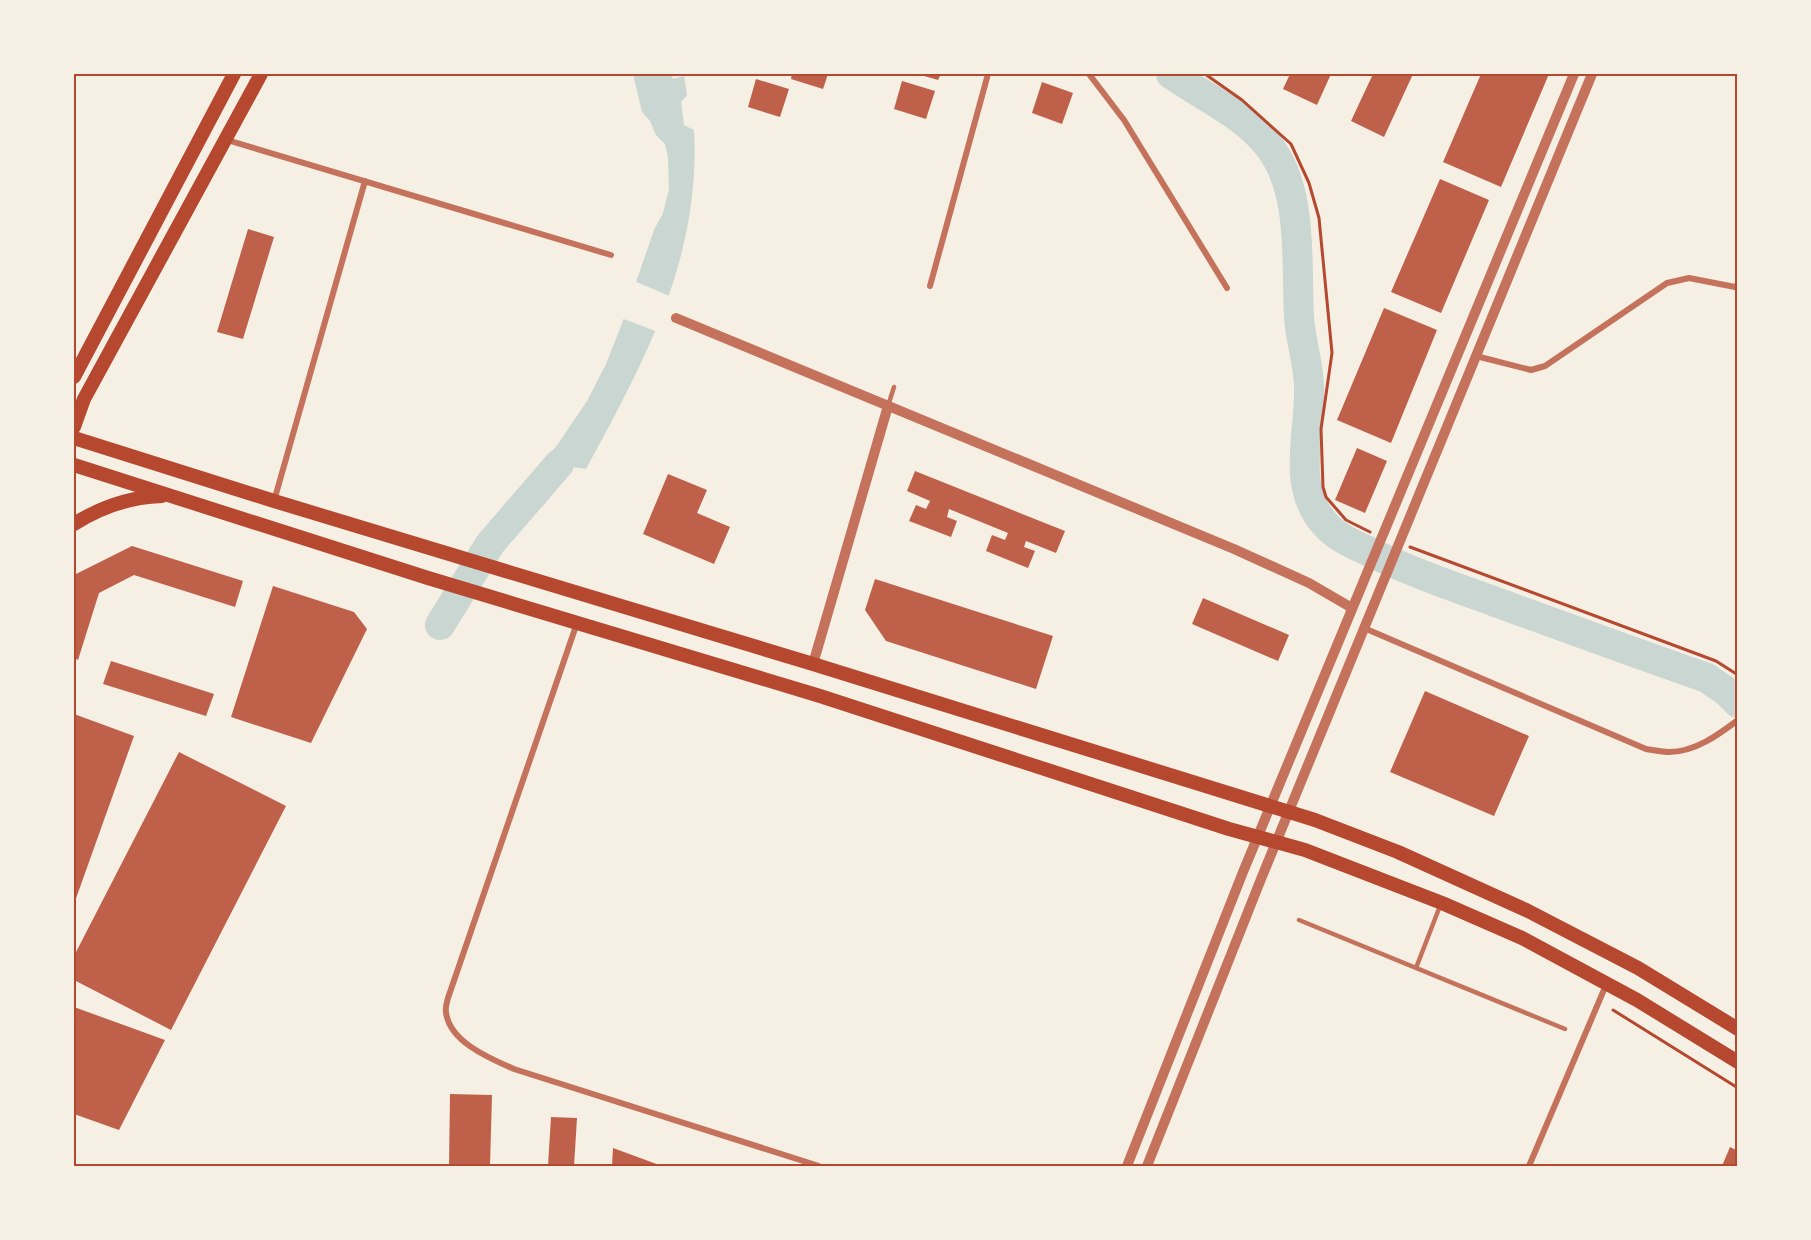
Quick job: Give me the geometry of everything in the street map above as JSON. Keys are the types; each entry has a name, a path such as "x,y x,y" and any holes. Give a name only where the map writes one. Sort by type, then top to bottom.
{"main road":[{"path":"74,377 77,366 234,74"},
{"path":"74,427 84,399 261,74"},
{"path":"74,438 1288,812 1398,852 1526,910 1638,968 1737,1029"},
{"path":"74,465 428,578 820,696 1258,837 1305,850 1442,903 1522,938 1671,1020 1737,1062"},
{"path":"74,524 92,513 128,500 147,497 179,498"}],"street":[{"path":"930,286 988,74"},
{"path":"1089,74 1124,120 1227,288"},
{"path":"1127,1167 1270,807 1574,74"},
{"path":"1147,1167 1288,812 1592,74"},
{"path":"225,140 611,255"},
{"path":"274,501 365,181"},
{"path":"1476,356 1531,370 1536,369 1545,366 1667,283 1689,278 1735,287 1737,285"},
{"path":"676,318 1234,549 1309,583 1352,608"},
{"path":"813,664 888,406"},
{"path":"578,622 448,998 446,1013 465,1044 485,1057 514,1069 819,1167"},
{"path":"1364,628 1646,749 1670,752 1694,747 1718,736 1737,720"},
{"path":"1529,1167 1606,983"}],"lane":[{"path":"888,406 894,387"},
{"path":"1416,968 1442,903"},
{"path":"1299,920 1565,1029"}],"path":[{"path":"1613,1010 1737,1088"}],"shaded area":[{"path":"633,74 671,74 673,79 684,76 687,95 681,102 684,125 694,130 694,177 688,221 665,307 629,388 586,469 573,467 542,507 524,486 558,444 587,401 606,364 654,230 663,213 669,189 668,157 665,144 656,135 650,121 642,112"}],"pier":[{"path":"634,281 672,297 658,332 621,318"}],"building":[{"path":"792,74 828,74 823,89 791,79"},
{"path":"917,74 941,74 938,80"},
{"path":"1290,74 1331,74 1317,105 1283,89"},
{"path":"1373,74 1413,74 1384,137 1351,121"},
{"path":"1481,74 1549,74 1501,187 1443,162"},
{"path":"756,79 789,89 780,117 748,107"},
{"path":"902,81 935,91 926,119 894,109"},
{"path":"1042,82 1073,93 1062,124 1032,113"},
{"path":"1440,179 1489,200 1441,313 1391,292"},
{"path":"248,229 274,237 243,339 217,332"},
{"path":"1384,308 1437,330 1391,443 1337,420"},
{"path":"1357,448 1387,461 1365,513 1335,500"},
{"path":"915,471 1065,531 1056,553 1026,541 1024,547 1035,551 1028,568 986,551 992,535 1005,540 1008,533 949,509 947,517 957,521 951,537 909,521 916,505 926,509 930,501 907,491"},
{"path":"668,474 707,490 697,513 730,527 714,564 643,534"},
{"path":"132,546 243,581 235,607 134,575 99,593 78,660 74,658 76,574"},
{"path":"875,579 1053,636 1036,689 886,641 865,610"},
{"path":"273,586 354,612 367,629 311,743 231,717"},
{"path":"1203,598 1289,635 1278,661 1192,624"},
{"path":"111,661 214,694 206,716 103,684"},
{"path":"1425,691 1529,736 1494,816 1390,772"},
{"path":"74,714 134,736 74,904"},
{"path":"179,752 286,806 171,1030 74,980 74,956"},
{"path":"74,1007 165,1040 119,1130 74,1114"},
{"path":"450,1094 492,1095 490,1166 449,1166"},
{"path":"551,1117 577,1118 574,1166 548,1166"},
{"path":"1730,1147 1738,1151 1738,1166 1722,1166"},
{"path":"613,1148 662,1166 612,1166"}],"waterway":[{"path":"1171,74 1235,115 1258,134 1280,163 1288,183 1296,227 1300,325 1309,385 1305,475 1314,509 1325,524 1347,541 1416,573 1707,678 1738,703"},
{"path":"440,625 490,544 559,464"}]}
